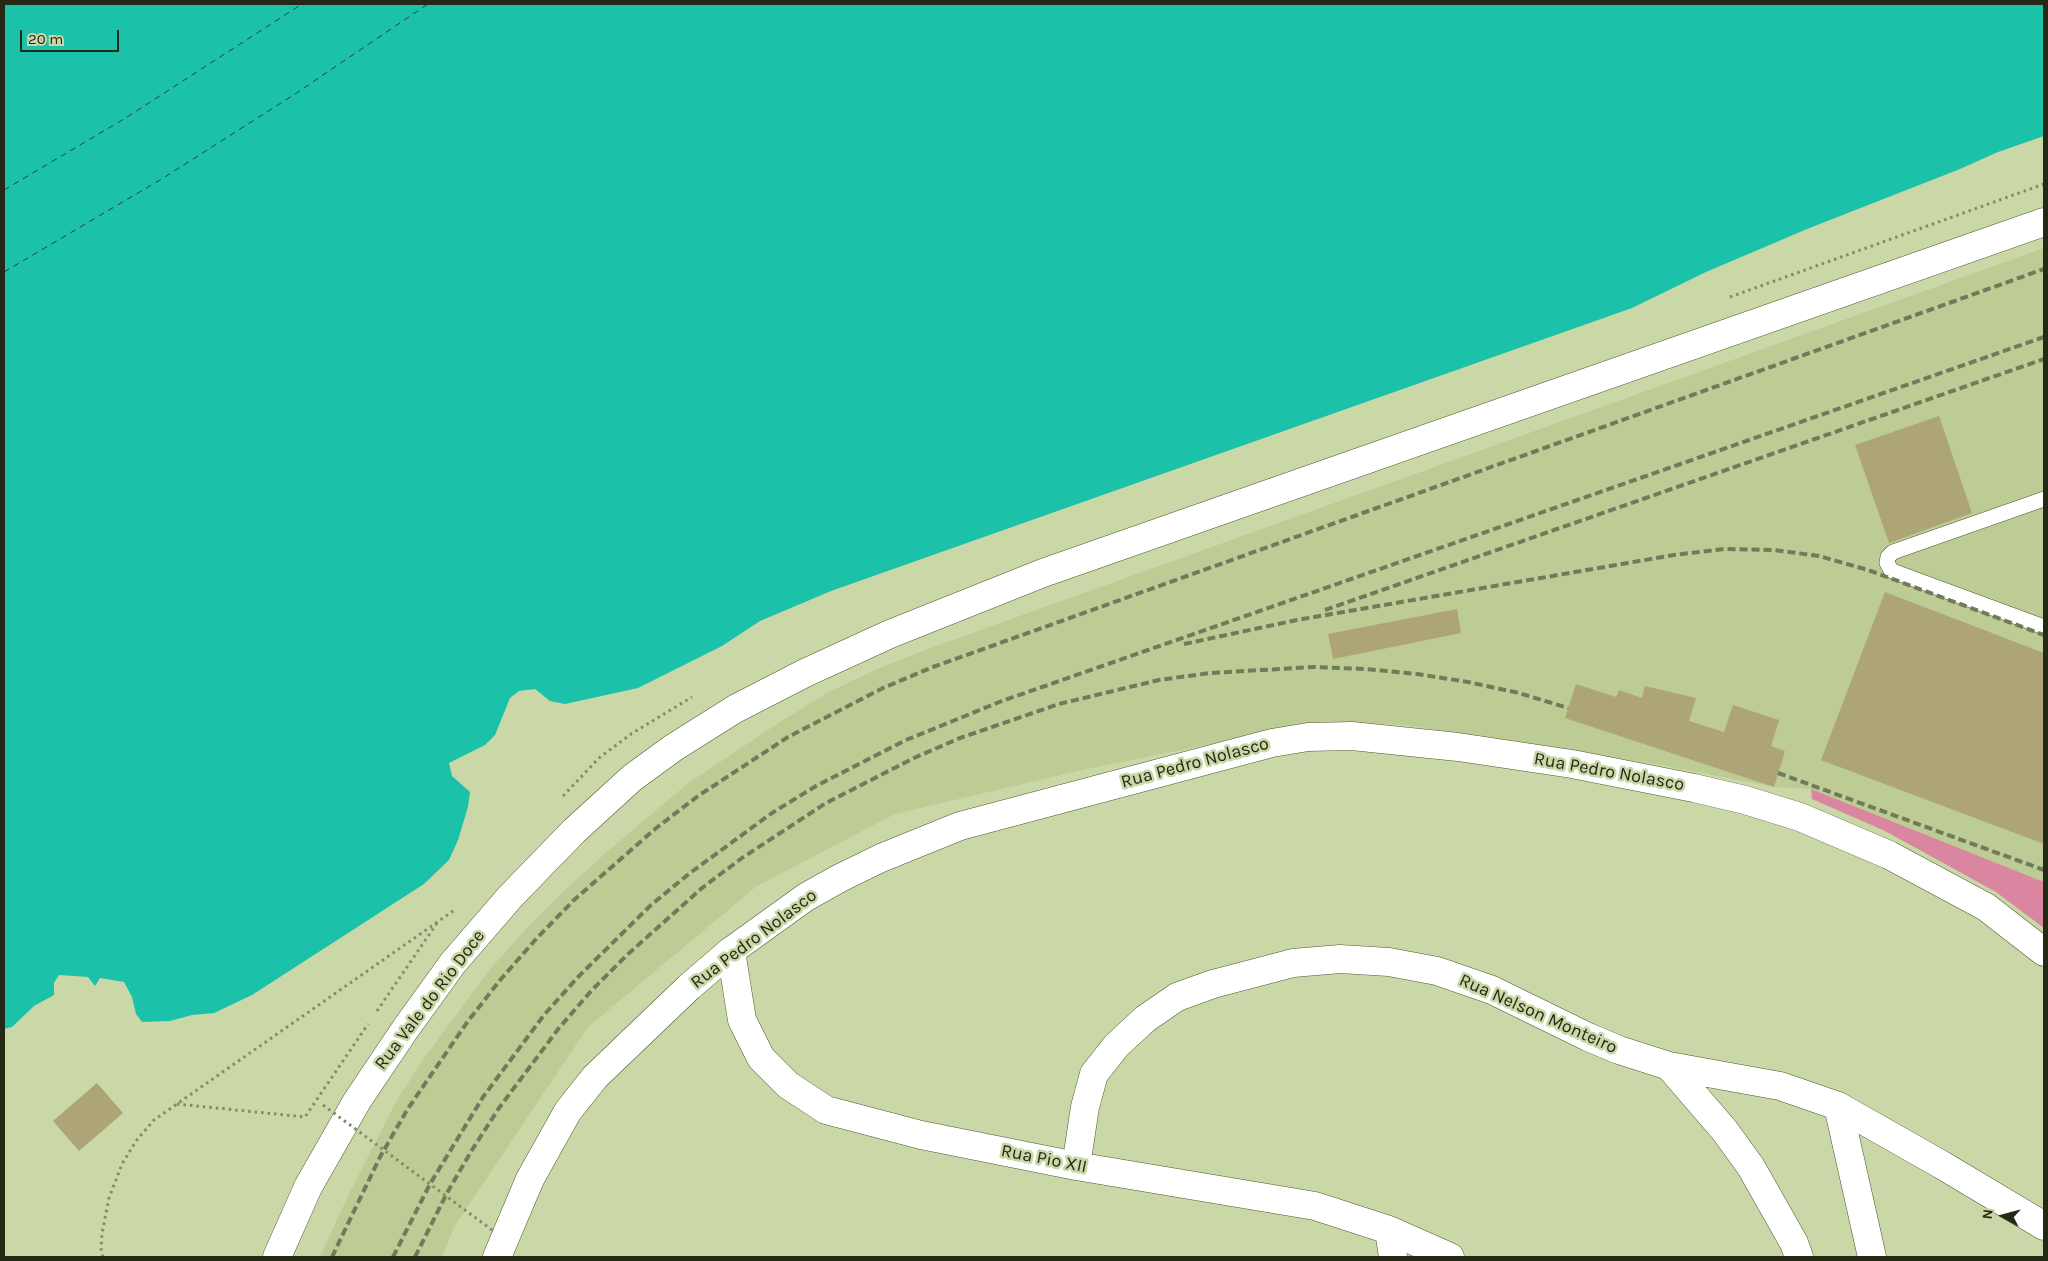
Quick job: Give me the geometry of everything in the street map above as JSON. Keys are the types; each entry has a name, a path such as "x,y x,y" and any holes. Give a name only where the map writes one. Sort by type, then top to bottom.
{"street":[{"name":"Rua Vale do Rio Doce","path":"277,1257 308,1187 356,1101 448,970 510,897 574,831 632,778 673,748 735,709 805,673 890,634 1035,576 2044,222"},
{"name":"Rua Pedro Nolasco","path":"497,1257 503,1238 530,1179 568,1111 595,1077 689,986 779,916 840,878 881,858 960,826 1272,743 1308,737 1352,736 1458,747 1572,764 1745,800 1800,817 1889,855 1986,907 2044,952"},
{"name":"Rua Pio XII","path":"731,952 742,1020 761,1058 788,1086 826,1110 921,1135 1076,1166 1315,1206 1389,1230 1450,1257"},
{"name":"Rua Nelson Monteiro","path":"1076,1166 1084,1107 1094,1074 1116,1046 1145,1019 1177,997 1213,984 1293,963 1340,959 1389,962 1437,971 1492,990 1619,1050 1669,1066 1780,1086 1838,1106 2044,1226"},
{"path":"1669,1066 1725,1131 1751,1166 1794,1243 1799,1257"},
{"path":"1838,1106 1872,1257"},
{"path":"1389,1230 1393,1257"}],"lane":[{"path":"2044,499 1893,552 1888,557 1887,562 1891,570 1895,572 2044,628"}],"path":[{"path":"176,1104 305,1117 317,1101"},
{"path":"323,1105 492,1230"}],"shaded area":[{"path":"2044,248 2044,882 1811,789 1774,787 1661,765 1405,725 1343,722 1279,730 1082,770 895,814 757,886 588,1027 454,1227 442,1257 320,1257 348,1196 397,1100 425,1057 492,967 528,927 608,851 687,784 829,692 875,670 928,649"},
{"path":"1811,789 2044,882 2044,928 1996,892 1885,831 1812,799"}],"water":[{"path":"4,4 2044,4 2044,136 1998,152 1960,169 1807,229 1706,272 1632,308 831,591 760,621 722,646 638,688 565,704 550,701 535,689 519,691 510,698 495,735 485,745 449,763 452,776 470,792 468,807 458,840 449,860 424,884 252,995 214,1013 192,1015 170,1021 142,1022 136,1014 132,997 124,982 100,978 95,986 88,977 59,975 54,983 54,995 34,1006 12,1027 4,1029"}],"building":[{"path":"1939,416 1972,513 1889,543 1855,445"},
{"path":"1885,592 2044,653 2044,844 1821,760"},
{"path":"1457,609 1461,633 1333,659 1328,634"},
{"path":"1576,684 1616,697 1619,690 1642,698 1645,686 1696,698 1689,721 1724,732 1733,705 1779,720 1771,746 1785,751 1774,787 1565,718"},
{"path":"97,1083 123,1113 79,1151 53,1121"}],"ferry route":[{"path":"4,190 124,119 302,4"},
{"path":"4,272 160,180 292,96 428,4"}],"railway":[{"path":"332,1257 380,1157 407,1110 468,1021 501,979 574,900 655,829 698,796 788,737 883,688 933,667 2044,269"},
{"path":"393,1257 430,1184 483,1097 544,1015 578,977 651,905 690,873 772,813 816,786 906,740 1002,701 2044,337"},
{"path":"1325,610 2044,359"},
{"path":"1184,644 1297,620 1674,555 1724,549 1774,550 1819,556 1868,570 2044,635"},
{"path":"415,1257 447,1193 499,1108 559,1028 592,990 627,955 702,888 742,858 826,803 914,758 960,738 1059,704 1159,680 1210,673 1314,667 1366,669 1468,682 1519,693 1568,708"},
{"path":"1778,773 2044,870"}]}
